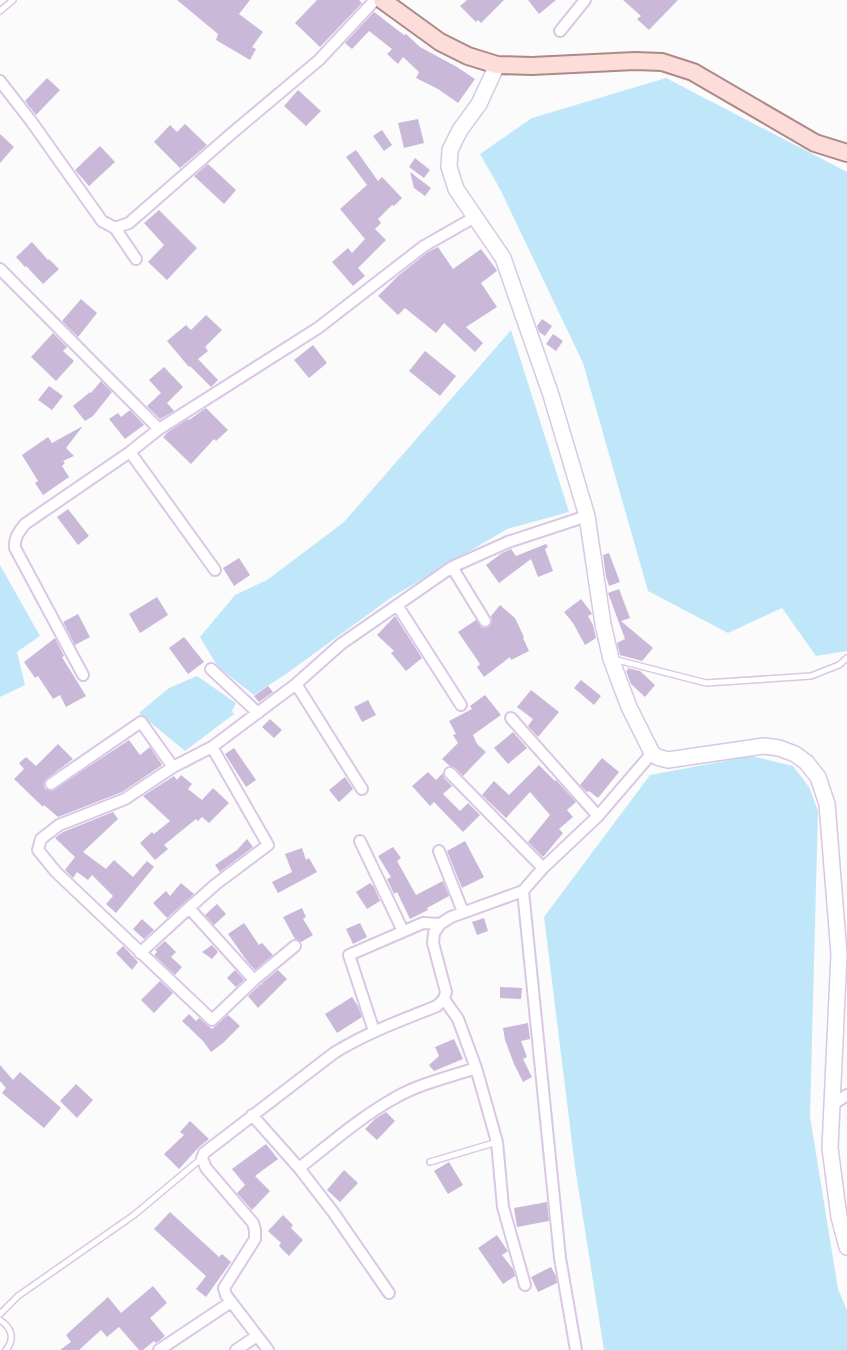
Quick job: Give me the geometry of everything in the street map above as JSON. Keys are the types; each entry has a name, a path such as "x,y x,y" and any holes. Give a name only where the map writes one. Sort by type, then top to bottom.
{"main road":[{"path":"382,0 440,42 468,56 497,65 532,66 635,61 662,62 693,72 814,143 847,153"}],"street":[{"path":"116,228 129,223 320,60 375,0"},
{"path":"560,31 581,1"},
{"path":"497,65 479,104 460,130 450,150 449,167 456,189 503,258 550,395 587,516 603,624 611,659 629,707 652,753 657,757 668,760 764,746 779,748 795,754 806,762 818,777 827,804 839,954 830,1148 839,1217 847,1247"},
{"path":"0,81 102,221 116,228 136,259"},
{"path":"83,675 15,548 14,541 17,534 25,525 130,452 159,429 318,328 424,246 475,217"},
{"path":"0,269 159,429"},
{"path":"130,452 215,570"},
{"path":"295,946 254,980 212,1020 56,872 38,850 41,839 59,825 125,799 173,767 212,747 296,684 341,644 452,567 508,542 587,516"},
{"path":"452,567 485,621"},
{"path":"397,605 461,705"},
{"path":"211,669 258,713"},
{"path":"296,684 362,789"},
{"path":"511,718 598,816"},
{"path":"51,784 141,722 173,767"},
{"path":"140,953 216,884 268,845 212,747"},
{"path":"268,1350 226,1295 224,1288 255,1239 253,1223 203,1164 204,1153 352,1041 437,1006 444,999 446,992 433,943 434,933 440,924 451,916 523,891 543,868 598,816 652,753"},
{"path":"450,773 543,868"},
{"path":"360,841 404,931"},
{"path":"439,851 463,912"},
{"path":"523,891 560,1258 576,1350"},
{"path":"189,908 254,980"},
{"path":"374,1031 349,955 423,923 440,924"},
{"path":"444,999 458,1019 476,1068 497,1142 503,1207 525,1285"},
{"path":"298,1168 394,1098 476,1068"},
{"path":"832,1105 847,1095"},
{"path":"252,1115 333,1212 389,1293"},
{"path":"159,1350 231,1302"},
{"path":"236,1350 257,1336"}],"lane":[{"path":"0,11 13,0"},
{"path":"611,659 706,683 811,676 839,665 847,658"},
{"path":"430,1162 497,1142"},
{"path":"0,1314 18,1296 135,1215 202,1158"},
{"path":"0,1320 7,1325 12,1337 6,1350"}],"water":[{"path":"666,78 847,172 847,651 816,656 782,608 728,633 648,591 583,363 500,189 480,154 532,118"},
{"path":"511,330 569,512 507,529 392,597 254,695 218,667 200,637 235,595 267,580 344,522"},
{"path":"0,565 40,636 17,652 25,685 0,697"},
{"path":"197,676 236,703 232,711 234,714 185,751 139,713 169,688"},
{"path":"751,756 793,766 809,787 818,811 810,1116 838,1289 847,1310 847,1350 604,1350 575,1167 544,917 650,775"}],"building":[{"path":"177,0 250,0 239,14 263,32 252,47 256,49 250,60 216,40 218,34"},
{"path":"317,0 359,0 362,3 320,47 295,23"},
{"path":"467,0 504,0 481,23 478,20 476,22 460,6"},
{"path":"528,0 556,0 539,14"},
{"path":"623,0 678,0 649,30 637,19 641,16"},
{"path":"374,12 404,35 406,34 420,47 475,79 458,103 438,89 416,78 419,72 403,57 398,64 387,54 392,49 369,31 352,49 345,43"},
{"path":"47,78 60,90 36,115 25,101"},
{"path":"298,90 321,111 306,126 284,106"},
{"path":"418,119 424,143 404,148 398,123"},
{"path":"185,124 207,145 180,168 154,142 170,125 177,132"},
{"path":"382,130 392,145 384,151 373,136"},
{"path":"0,134 14,147 0,163"},
{"path":"100,146 115,162 89,186 75,170"},
{"path":"356,150 378,181 382,177 402,198 378,219 381,223 375,229 386,240 358,268 365,276 353,286 332,262 348,248 352,253 365,239 340,209 367,185 346,157"},
{"path":"415,158 430,170 424,178 409,167"},
{"path":"208,164 236,190 224,204 194,176"},
{"path":"410,172 431,188 425,196 414,188"},
{"path":"159,210 197,248 167,280 148,262 164,245 144,223"},
{"path":"32,242 59,269 43,284 16,257"},
{"path":"438,247 453,269 481,249 497,271 481,283 497,307 466,327 483,343 475,352 444,323 436,333 405,308 398,315 378,296 398,276 428,252"},
{"path":"81,299 97,313 78,337 62,321"},
{"path":"206,315 222,330 205,347 208,351 198,359 218,380 211,387 189,367 167,341 186,325 191,330"},
{"path":"542,319 552,326 545,336 539,332 537,326"},
{"path":"53,333 67,347 63,351 74,361 56,381 31,357"},
{"path":"553,334 563,341 556,351 546,344"},
{"path":"313,345 327,363 309,378 294,360"},
{"path":"425,351 456,376 440,396 409,371"},
{"path":"164,367 183,387 167,403 174,411 160,419 147,406 161,393 149,380"},
{"path":"101,381 112,392 93,416 85,421 73,406 91,393"},
{"path":"49,386 63,396 52,410 38,400"},
{"path":"206,408 228,430 216,441 214,439 191,464 163,437"},
{"path":"130,410 144,425 125,439 109,419 118,413 121,417"},
{"path":"83,426 66,448 74,456 63,461 65,463 62,466 69,477 43,495 35,483 38,481 22,455 48,437 52,443"},
{"path":"68,509 89,536 78,545 57,517"},
{"path":"546,544 548,547 545,549 553,571 538,577 531,559 499,583 486,565 511,549 516,556"},
{"path":"609,553 620,582 609,586 603,555"},
{"path":"239,558 250,575 234,586 223,568"},
{"path":"619,589 630,618 621,621 653,648 642,661 620,655 617,643 625,639 608,593"},
{"path":"157,597 168,615 140,633 129,614"},
{"path":"581,599 592,614 588,616 596,638 585,645 564,612"},
{"path":"500,605 515,618 529,651 511,660 510,657 484,677 477,667 480,664 458,632 476,620 482,628 489,627 492,621 491,616"},
{"path":"78,614 90,637 75,645 63,622"},
{"path":"395,616 422,658 406,671 391,653 394,651 377,635"},
{"path":"184,637 204,662 188,674 169,648"},
{"path":"55,638 64,656 62,657 86,696 66,707 60,695 53,699 38,676 35,678 24,662"},
{"path":"627,668 640,671 655,685 645,697 631,684"},
{"path":"581,680 601,696 594,705 574,688"},
{"path":"268,686 273,692 259,702 254,696"},
{"path":"531,690 559,712 538,737 528,726 533,719 517,707"},
{"path":"485,695 501,715 473,735 477,744 486,752 463,776 442,759 458,743 449,721 472,709 470,706"},
{"path":"368,700 376,715 362,722 354,707"},
{"path":"270,719 282,730 274,738 262,727"},
{"path":"513,732 527,748 508,764 494,748"},
{"path":"129,740 140,755 150,747 162,765 122,792 58,817 44,805 43,807 14,779 24,769 19,763 26,757 36,766 58,744 73,759 45,780 45,789 52,791"},
{"path":"234,748 256,780 246,787 225,754"},
{"path":"602,758 619,772 598,798 580,785"},
{"path":"539,765 576,802 567,810 573,817 559,829 563,833 543,857 528,842 550,815 530,792 506,818 482,795 494,781 509,795"},
{"path":"428,772 436,780 443,773 444,778 452,786 443,794 460,811 468,803 480,815 463,832 434,802 430,806 412,786"},
{"path":"181,775 192,784 188,789 202,800 213,788 229,803 209,823 202,817 198,821 196,819 164,845 168,849 155,860 140,843 170,821 143,796 174,776 177,780"},
{"path":"345,777 353,789 339,802 329,790"},
{"path":"113,812 118,819 83,852 106,869 114,860 133,877 147,861 154,867 116,913 106,904 113,896 92,875 88,880 77,872 73,878 65,870 75,857 55,838 63,832"},
{"path":"247,839 253,847 220,872 215,865 237,850"},
{"path":"465,841 484,877 462,888 447,851"},
{"path":"393,847 401,858 397,861 416,895 443,881 449,896 410,919 397,892 394,894 387,879 391,877 378,856"},
{"path":"302,848 306,860 309,858 317,872 278,893 272,882 292,872 285,854"},
{"path":"181,883 194,894 167,918 153,903 166,891 170,896"},
{"path":"370,883 380,901 367,909 356,892"},
{"path":"217,904 226,914 214,925 205,915"},
{"path":"302,908 306,917 303,919 313,935 301,942 295,939 283,917"},
{"path":"484,918 488,931 477,935 472,922"},
{"path":"142,919 154,930 144,939 133,929"},
{"path":"244,923 259,945 262,943 273,955 255,970 228,934"},
{"path":"360,923 367,937 353,944 346,929"},
{"path":"165,941 176,952 171,957 182,967 175,975 154,955 157,952 155,950"},
{"path":"212,945 218,952 212,959 202,952"},
{"path":"123,946 138,962 132,970 116,953"},
{"path":"235,970 244,980 236,987 227,978"},
{"path":"278,970 287,979 258,1008 248,996"},
{"path":"160,981 173,993 154,1013 141,1000"},
{"path":"500,987 522,988 521,999 500,998"},
{"path":"352,997 362,1017 337,1033 325,1014"},
{"path":"189,1014 196,1021 199,1018 212,1029 228,1015 240,1026 211,1052 182,1021"},
{"path":"528,1023 530,1039 521,1041 527,1057 523,1059 532,1077 523,1082 505,1040 503,1028"},
{"path":"454,1039 463,1059 434,1071 429,1065 439,1056 435,1047"},
{"path":"0,1065 13,1080 20,1072 61,1108 44,1128 2,1093 6,1088 0,1081"},
{"path":"76,1084 93,1100 77,1118 60,1101"},
{"path":"386,1112 395,1121 377,1140 365,1129"},
{"path":"190,1121 209,1139 179,1169 164,1154 184,1135 180,1132"},
{"path":"266,1144 278,1159 255,1176 270,1191 252,1210 237,1193 245,1185 232,1169"},
{"path":"449,1162 463,1185 448,1194 434,1171"},
{"path":"344,1170 358,1183 340,1202 327,1190"},
{"path":"547,1202 549,1221 517,1227 514,1208"},
{"path":"170,1212 219,1257 222,1254 231,1262 206,1297 196,1289 206,1276 154,1229"},
{"path":"283,1215 293,1225 291,1228 303,1240 289,1256 279,1246 281,1243 268,1231"},
{"path":"497,1235 508,1251 502,1255 513,1269 515,1276 503,1284 478,1248"},
{"path":"551,1267 557,1283 538,1292 531,1277"},
{"path":"153,1286 167,1303 150,1318 165,1336 159,1341 156,1343 154,1341 143,1350 139,1350 119,1327 107,1337 101,1330 79,1350 60,1350 71,1342 66,1335 108,1297 121,1313"}]}
